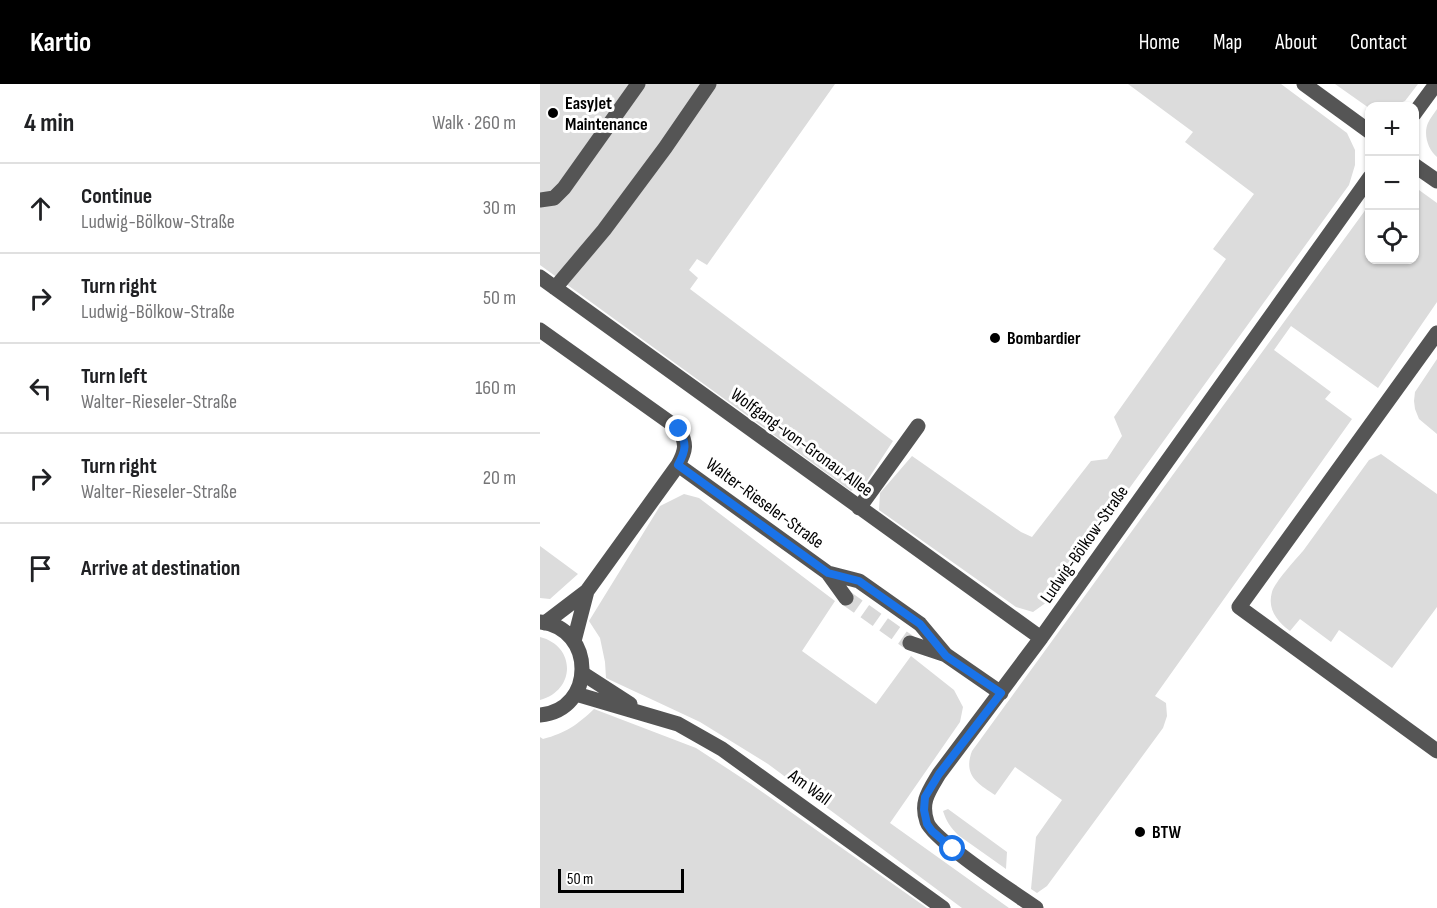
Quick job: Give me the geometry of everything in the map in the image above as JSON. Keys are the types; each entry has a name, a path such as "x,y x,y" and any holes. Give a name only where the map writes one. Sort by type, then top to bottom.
{"street":[{"path":"540,200 554,198 564,188 638,84"},
{"path":"555,288 604,230 709,84"},
{"path":"1304,84 1365,128"},
{"path":"1419,107 1436,84"},
{"path":"1419,168 1437,181"},
{"name":"Ludwig-Bölkow-Straße","path":"1036,908 932,831 927,824 924,810 925,797 939,774 1041,638 1365,184"},
{"name":"Wolfgang-von-Gronau-Allee","path":"540,277 1041,638"},
{"name":"Walter-Rieseler-Straße","path":"540,330 679,429 685,441 684,454 678,465 587,591 542,622"},
{"path":"1437,333 1239,607 1378,717 1437,751"},
{"path":"859,508 918,426"},
{"name":"Walter-Rieseler-Straße","path":"678,465 828,573 846,598"},
{"name":"Walter-Rieseler-Straße","path":"828,573 859,581 920,624 946,656"},
{"name":"Walter-Rieseler-Straße","path":"574,641 587,591"},
{"path":"541,717 567,704 576,694 582,674 582,662 574,641 556,626 542,622"},
{"name":"Walter-Rieseler-Straße","path":"910,643 946,656 1001,693"},
{"name":"Am Wall","path":"582,674 645,713"},
{"name":"Am Wall","path":"576,694 678,724 722,748 943,908"}],"shaded area":[{"path":"540,84 835,84 707,265 697,259 689,270 698,278 690,289 893,441 865,484 851,491 540,265"},
{"path":"1128,84 1281,84 1347,133 1355,150 1355,165 1349,185 1047,602 1033,612 1016,607 879,510 880,493 912,456 1021,532 1032,537 1091,461 1107,459 1122,436 1114,417 1226,259 1213,249 1254,194 1185,142 1193,132"},
{"path":"1335,84 1418,84 1403,102 1365,102 1365,105"},
{"path":"1437,109 1437,157 1429,146 1426,132 1429,121"},
{"path":"1419,190 1437,203 1437,302 1378,388 1291,326 1274,350 1331,392 1325,399 1352,419 1155,696 1166,703 1167,716 1163,728 1047,886 1037,893 1031,889 1036,837 1062,800 1015,767 995,795 973,778 969,766 972,751 1365,211 1365,264 1419,264"},
{"path":"1437,359 1437,434 1419,419 1414,401 1415,392"},
{"path":"1381,454 1437,494 1437,607 1392,668 1339,630 1331,642 1300,619 1290,631 1277,619 1271,604 1272,592 1281,577 1303,551 1369,460"},
{"path":"684,494 699,498 835,601 802,651 876,704 911,656 954,690 963,707 960,722 890,823 1009,908 962,908 768,764 700,722 606,678 600,638 589,621 660,506"},
{"path":"540,546 578,574 550,599 540,598"},
{"path":"540,637 552,642 560,649 567,668 560,687 552,695 540,700"},
{"path":"594,709 696,748 927,908 540,908 540,737 543,739 565,731"},
{"path":"948,809 1007,852 1006,869 958,835 944,815 943,811"}],"tunnel":[{"path":"846,598 910,643"}],"place":[{"name":"EasyJet Maintenance","path":"553,113"},
{"name":"Bombardier","path":"995,338"},
{"name":"BTW","path":"1140,832"}],"route":[{"path":"679,429 685,441 684,454 678,465 828,573 859,581 920,624 946,656 1001,693 939,774 925,797 924,810 927,824 953,849"}]}
